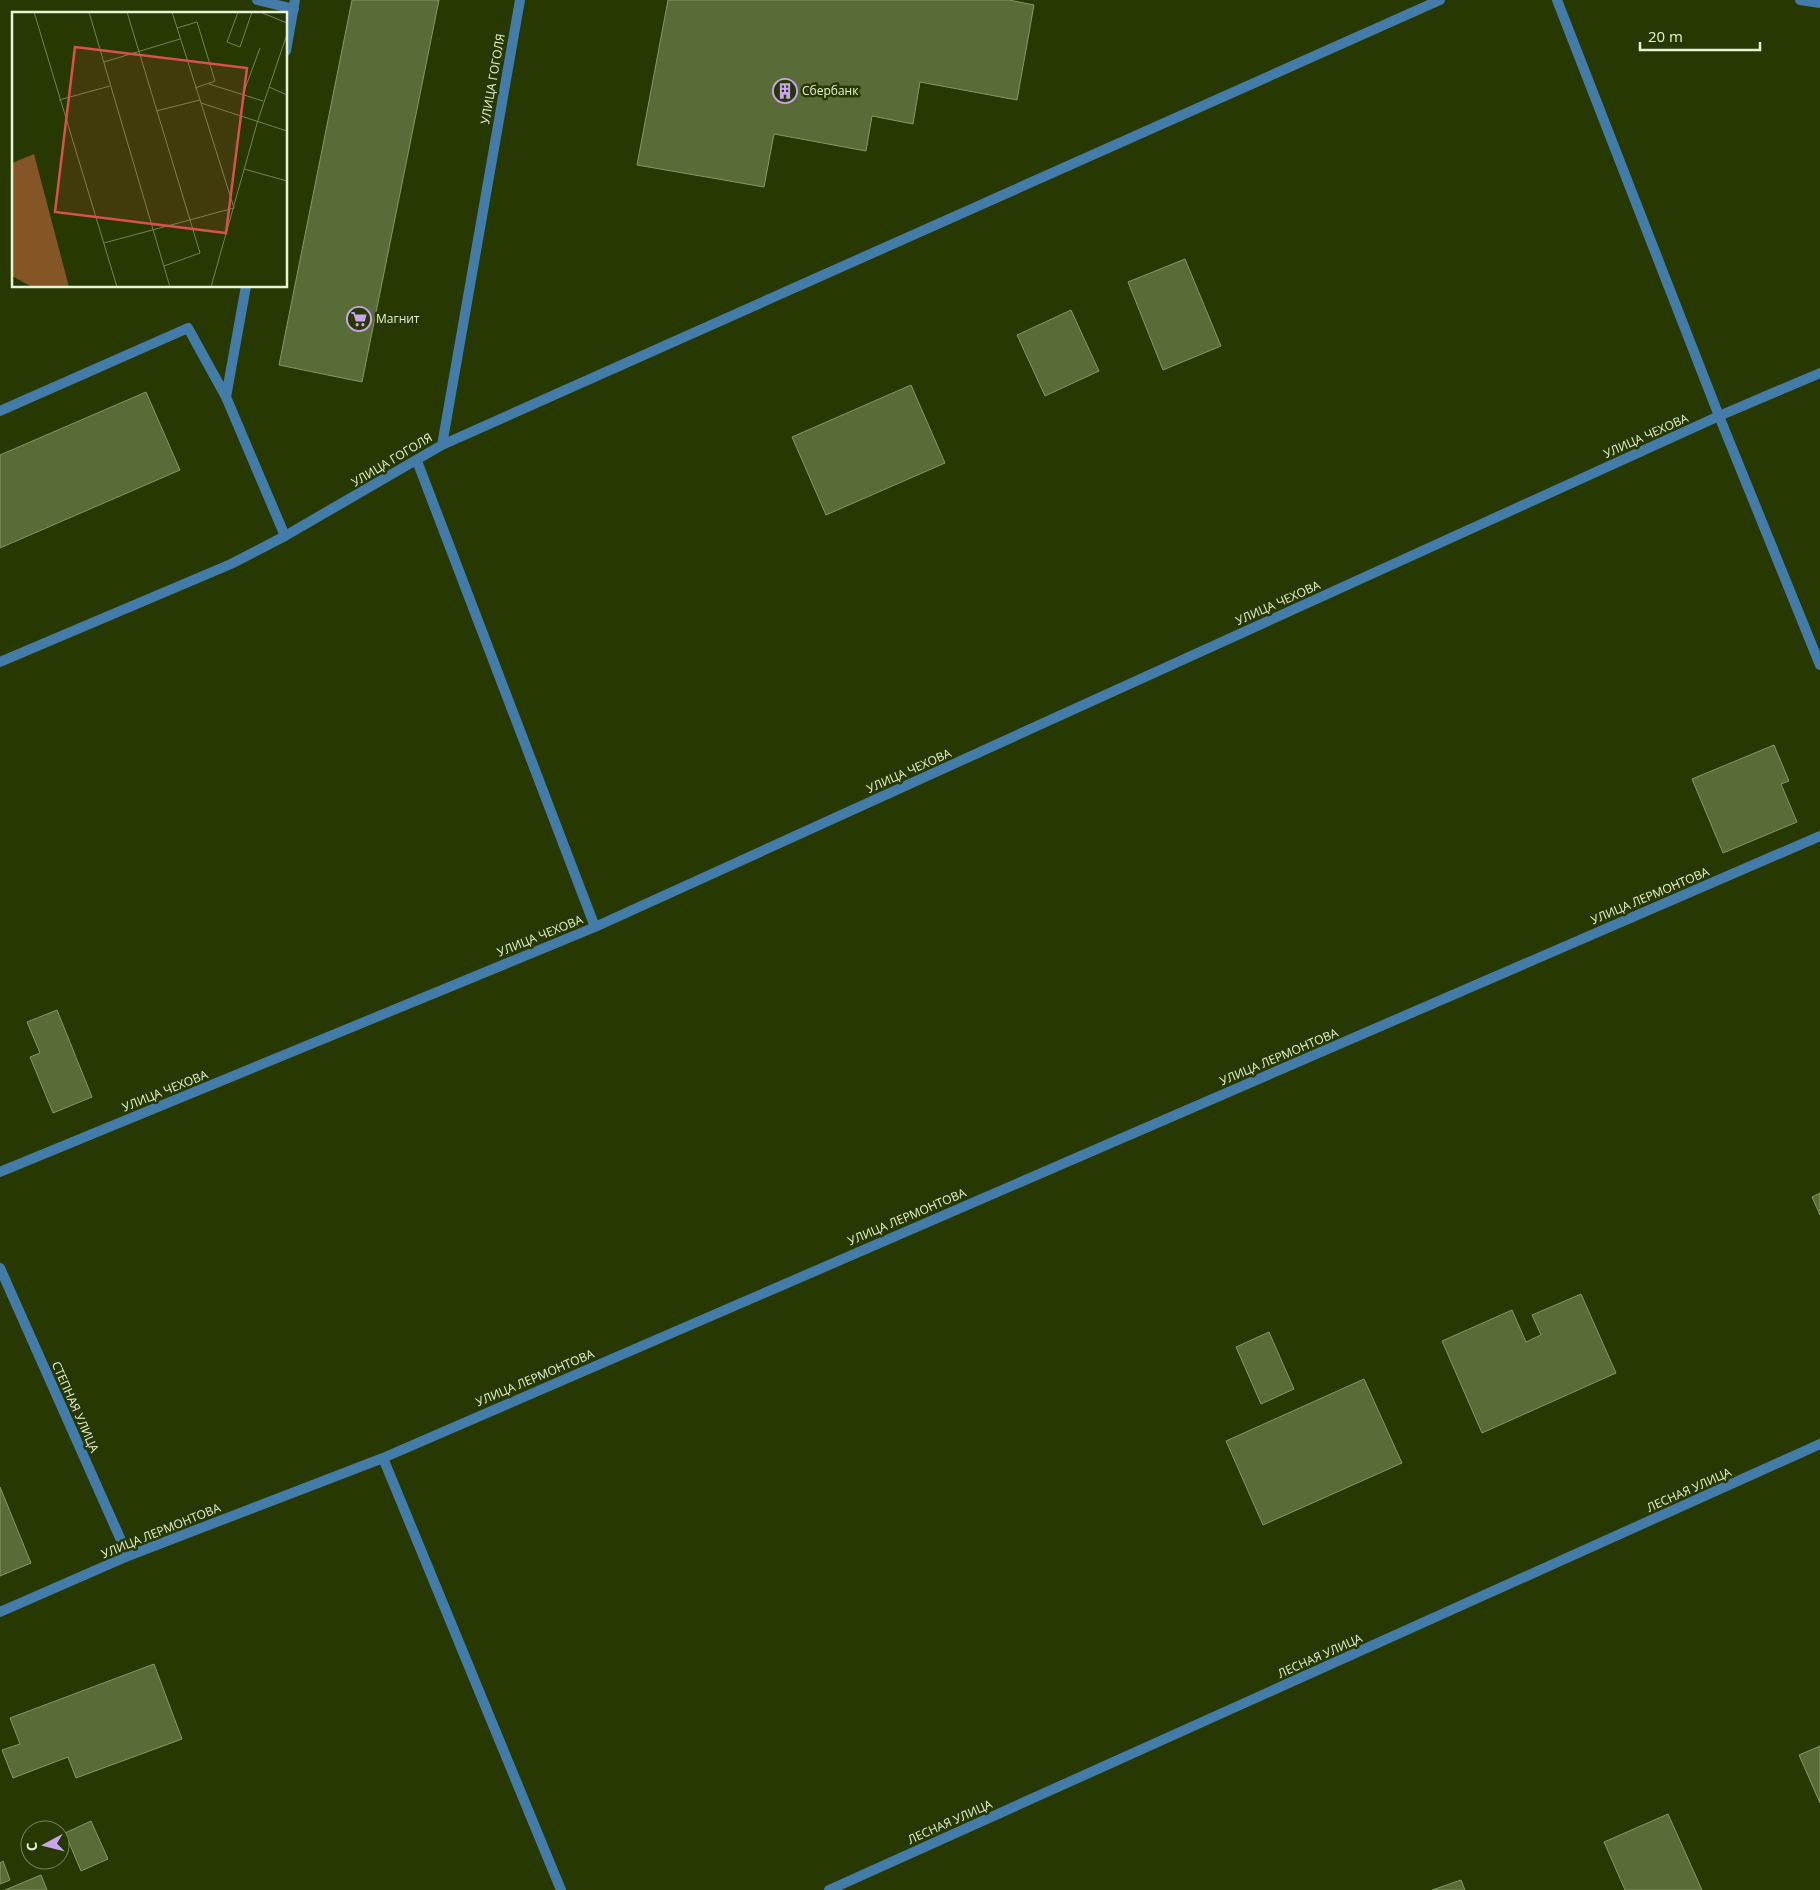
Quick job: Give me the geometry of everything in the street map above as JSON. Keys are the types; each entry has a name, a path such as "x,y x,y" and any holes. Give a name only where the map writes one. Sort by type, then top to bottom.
{"street":[{"path":"257,0 294,4 288,39"},
{"name":"УЛИЦА ГОГОЛЯ","path":"0,662 231,564 285,536 442,446 520,0"},
{"path":"442,446 1440,0"},
{"path":"1557,0 1719,416 1820,665"},
{"path":"1800,0 1820,3"},
{"path":"226,397 246,288"},
{"path":"0,411 188,328 226,397 285,536"},
{"name":"УЛИЦА ЧЕХОВА","path":"0,1172 595,927 1719,416 1820,373"},
{"path":"416,461 595,927"},
{"name":"УЛИЦА ЛЕРМОНТОВА","path":"0,1612 128,1556 383,1458 1820,836"},
{"name":"СТЕПНАЯ УЛИЦА","path":"0,1268 128,1556"},
{"name":"ЛЕСНАЯ УЛИЦА","path":"829,1890 1820,1444"},
{"path":"383,1458 561,1890"}],"building":[{"path":"352,0 439,0 362,382 279,365"},
{"name":"Сбербанк","path":"668,0 1009,0 1034,5 1017,100 920,82 913,124 872,116 866,151 774,134 764,187 637,165"},
{"path":"1185,259 1221,346 1163,370 1128,282"},
{"path":"1071,310 1099,371 1045,396 1017,335"},
{"path":"911,385 945,463 826,515 792,437"},
{"path":"146,392 180,470 0,548 0,455"},
{"path":"1774,745 1789,781 1781,784 1797,822 1723,853 1692,779"},
{"path":"57,1010 92,1097 53,1113 30,1057 40,1053 27,1022"},
{"path":"1820,1193 1820,1215 1812,1197"},
{"path":"1581,1294 1616,1373 1482,1433 1442,1341 1512,1310 1526,1342 1541,1335 1532,1315"},
{"path":"1269,1332 1294,1389 1261,1404 1236,1347"},
{"path":"1364,1379 1402,1463 1263,1525 1226,1441"},
{"path":"0,1487 31,1563 0,1576"},
{"path":"154,1664 182,1739 76,1778 68,1757 13,1778 2,1750 20,1744 10,1718"},
{"path":"1820,1746 1820,1803 1799,1755"},
{"path":"1668,1814 1702,1890 1625,1890 1604,1842"},
{"path":"91,1821 108,1859 81,1871 70,1845 70,1831"},
{"path":"3,1861 10,1880 0,1884 0,1863"},
{"path":"41,1875 47,1890 5,1890"},
{"path":"1461,1880 1465,1890 1432,1890"}],"place":[{"name":"Сбербанк","path":"785,91"},
{"name":"Магнит","path":"359,319"}]}
